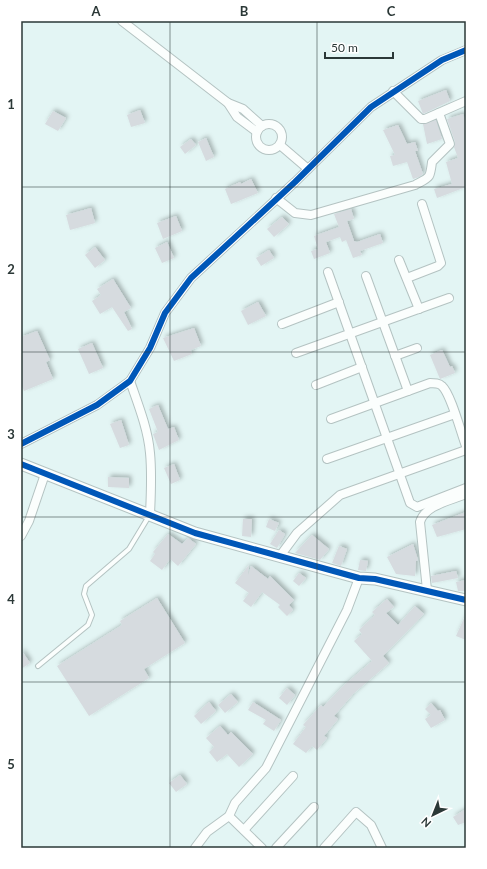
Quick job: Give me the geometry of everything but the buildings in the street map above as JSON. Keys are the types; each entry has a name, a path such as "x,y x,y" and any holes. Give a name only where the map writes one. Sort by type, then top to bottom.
{"street":[{"path":"122,21 228,103 243,109 259,129"},
{"path":"21,444 97,405 130,381 150,348 164,313 191,278 308,169 356,120 381,98 409,83 442,60 466,50"},
{"path":"392,91 421,119 466,101"},
{"path":"276,198 295,213 311,215 415,185 429,178 431,174 432,162 450,144 439,113"},
{"path":"269,124 276,126 281,131 283,138 280,145 274,150 266,151 259,147 256,140 259,129 269,124"},
{"path":"280,145 308,169"},
{"path":"407,278 438,266 441,263 422,204"},
{"path":"399,260 419,309"},
{"path":"328,272 410,503 417,507 466,488"},
{"path":"366,276 408,391"},
{"path":"296,353 449,298"},
{"path":"282,324 339,302"},
{"path":"395,356 417,348"},
{"path":"316,385 362,367"},
{"path":"130,381 138,402 150,451 152,473 150,514"},
{"path":"331,419 430,383 437,383 442,385 448,395 466,446"},
{"path":"327,460 455,414"},
{"path":"280,556 297,533 340,495 466,450"},
{"path":"21,464 150,514 194,533 359,578 375,579 466,600"},
{"path":"21,536 29,521 45,474"},
{"path":"427,590 420,522 422,517 428,510 466,494"},
{"path":"195,848 208,832 229,816 234,803 266,768 347,610 359,578"},
{"path":"244,830 293,776"},
{"path":"276,848 314,807"},
{"path":"324,848 356,812 371,825 380,847"},
{"path":"229,816 262,848"}],"lane":[{"path":"38,666 88,625 92,615 84,594 86,586 129,549 150,514"}],"cycle path":[{"path":"21,444 97,405 130,381 150,348 165,313 191,278 295,182 371,107 442,60 466,50"},
{"path":"21,464 195,533 359,578 375,579 466,600"}]}
